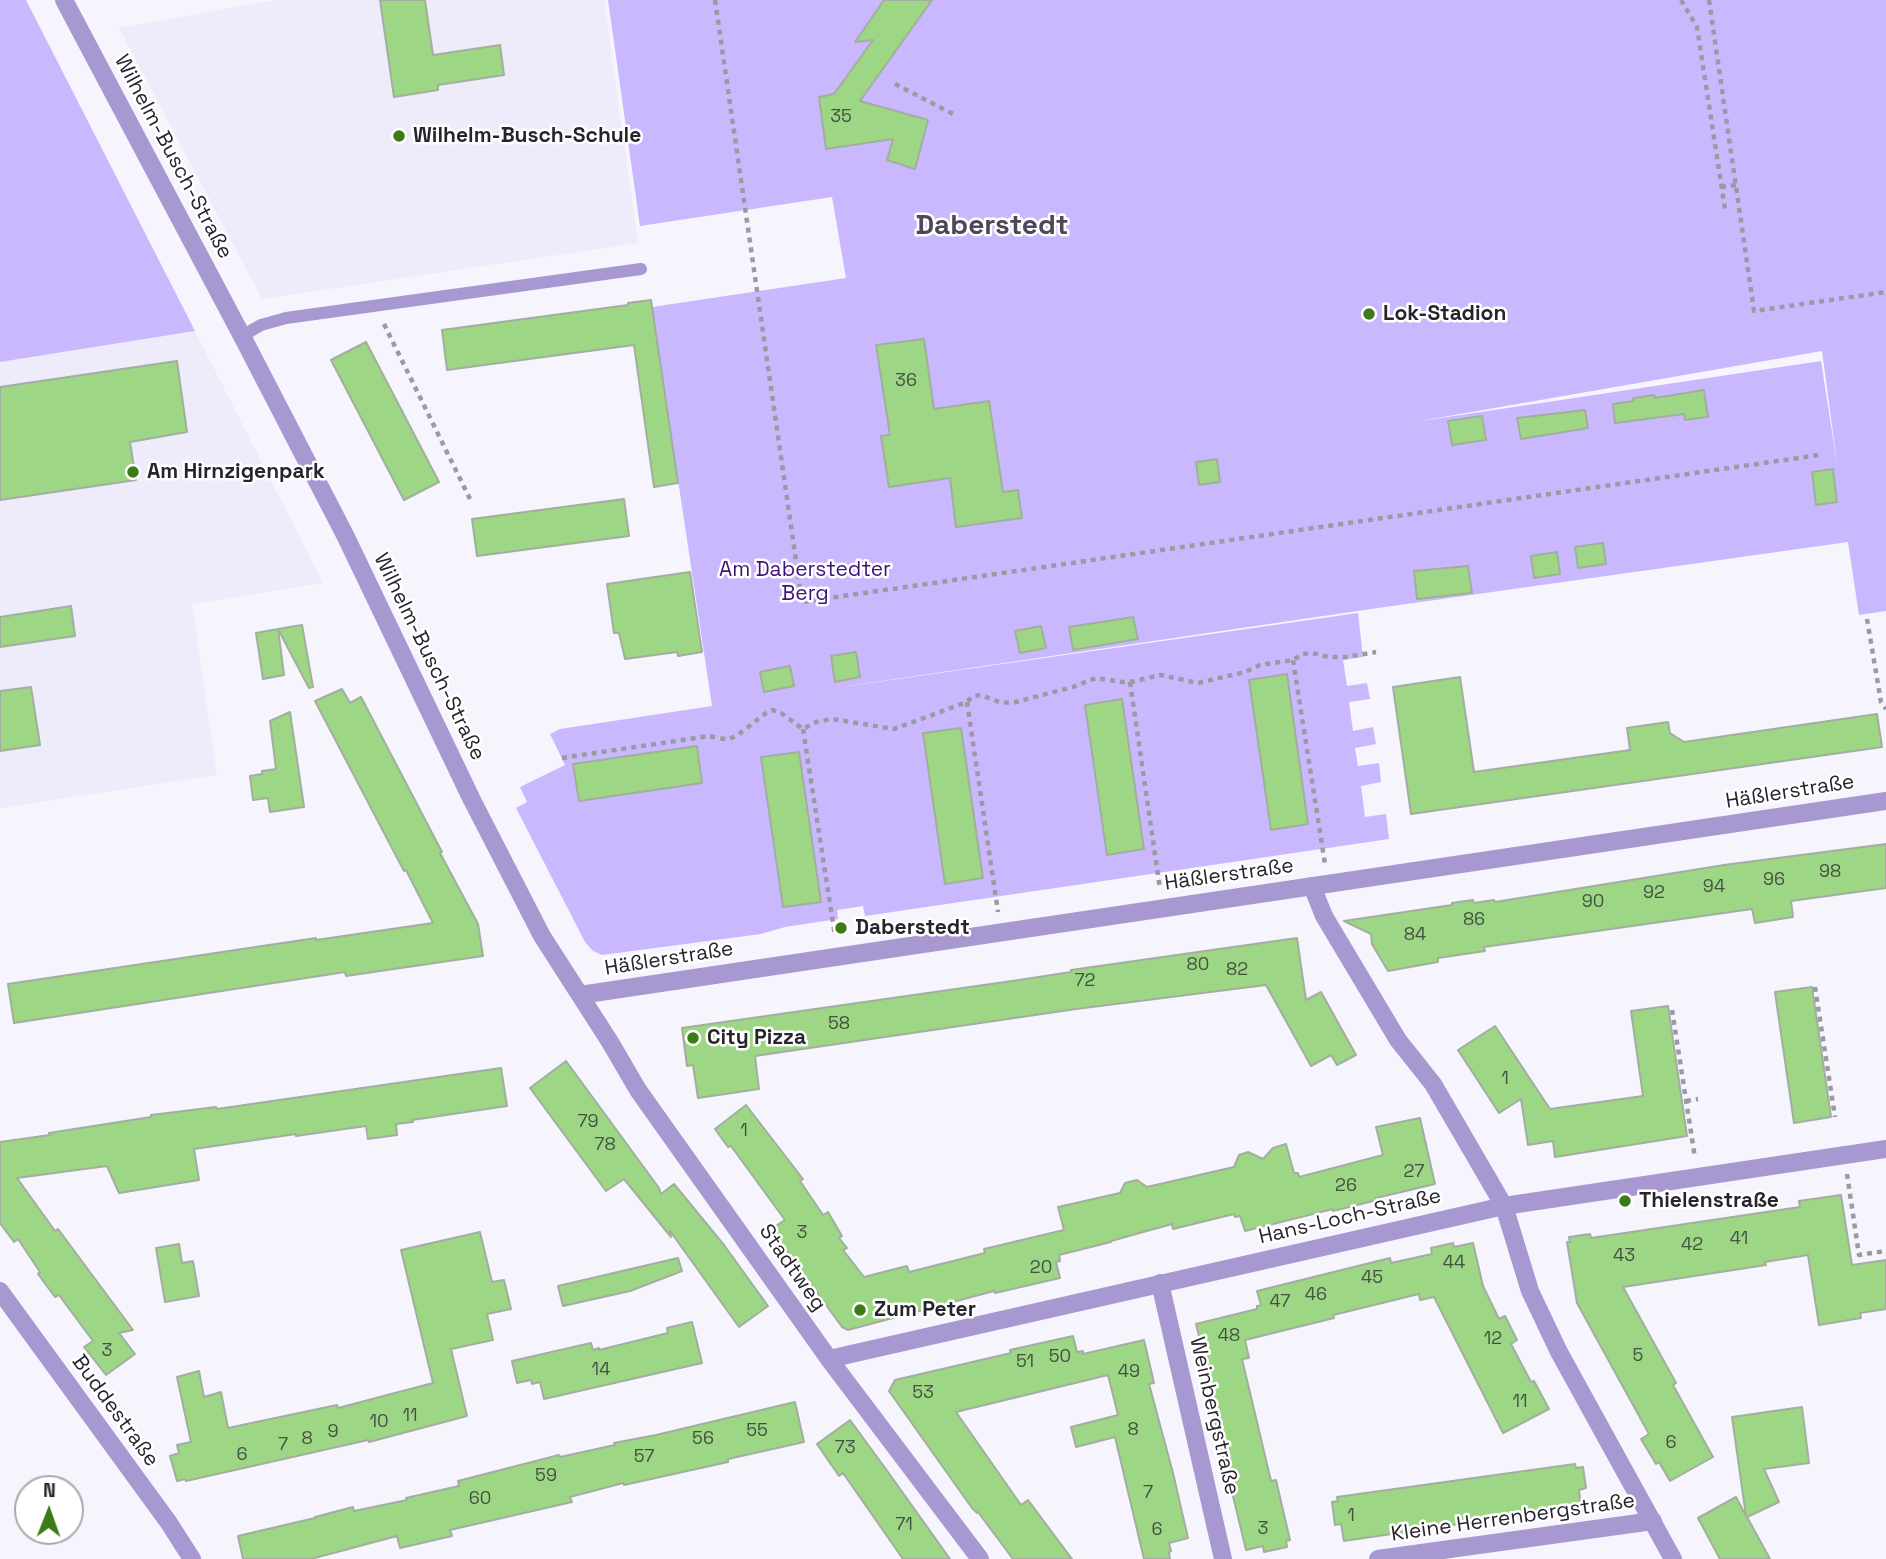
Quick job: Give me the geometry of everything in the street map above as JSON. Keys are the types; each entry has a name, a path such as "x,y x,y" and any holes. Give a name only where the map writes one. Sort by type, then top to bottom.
{"street":[{"name":"Wilhelm-Busch-Straße","path":"64,0 345,535 472,800 542,936 580,995"},
{"name":"Häßlerstraße","path":"580,995 1886,801"},
{"path":"1320,885 1324,916 1398,1040 1433,1084 1504,1206 1530,1291 1559,1352 1673,1559"},
{"name":"Stadtweg","path":"580,995 638,1090 829,1359 980,1559"},
{"name":"Hans-Loch-Straße","path":"829,1359 1504,1206 1886,1149"},
{"name":"Weinbergstraße","path":"1160,1283 1223,1559"},
{"name":"Buddestraße","path":"0,1291 169,1523 192,1559"},
{"name":"Kleine Herrenbergstraße","path":"1378,1559 1653,1521"}],"lane":[{"path":"242,336 286,318 641,269"}],"path":[{"path":"715,0 802,602 1819,455"},
{"path":"1681,0 1697,27 1725,209"},
{"path":"1709,0 1754,311 1886,292"},
{"path":"895,84 955,115"},
{"path":"1721,187 1735,185"},
{"path":"374,305 470,499"},
{"path":"1867,618 1881,702 1886,709"},
{"path":"803,729 816,722 832,719 894,729 967,702 973,696 981,695 999,702 1012,703 1073,688 1096,678 1130,682 1161,675 1198,682 1245,672 1260,665 1293,660 1302,654 1346,657 1376,652"},
{"path":"1293,660 1320,885"},
{"path":"1130,682 1163,908"},
{"path":"967,702 1001,932"},
{"path":"562,758 709,736 727,739 772,710 781,713 803,729 839,957"},
{"path":"1815,987 1835,1117"},
{"path":"1672,1010 1695,1158"},
{"path":"1686,1101 1698,1099"},
{"path":"1848,1181 1859,1255 1886,1251"}],"shaded area":[{"name":"Wilhelm-Busch-Schule","path":"275,0 604,0 638,243 262,299 119,28"},
{"name":"Am Hirnzigenpark","path":"195,331 323,583 192,604 217,775 0,808 0,362"}],"green space":[{"path":"0,0 26,0 195,331 0,362"},
{"name":"Am Daberstedter Berg","path":"608,0 1886,0 1886,611 1859,615 1848,542 807,692 1358,613 1363,657 1343,660 1347,686 1367,683 1370,699 1349,702 1353,731 1373,727 1376,744 1355,748 1358,766 1379,763 1381,782 1361,786 1365,817 1386,814 1389,839 865,916 863,906 837,910 838,919 785,927 761,934 602,955 593,951 585,942 516,808 527,802 520,787 565,765 550,734 560,729 712,706 652,307 846,278 832,197 640,226","holes":["1822,351 1838,470 1821,361 1414,422"]}],"building":[{"path":"380,0 425,0 433,55 500,45 504,75 438,85 438,90 394,97"},
{"path":"884,0 932,0 860,101 928,120 915,169 887,160 893,139 826,149 819,97 834,94 873,40 855,42"},
{"path":"651,300 678,483 654,487 634,345 447,370 442,330"},
{"path":"924,339 934,409 989,401 1003,492 1018,490 1022,518 956,527 950,478 889,487 881,436 890,435 876,345"},
{"path":"366,342 439,482 404,500 331,360"},
{"path":"177,361 187,432 130,442 136,480 0,500 0,387"},
{"path":"1704,390 1708,417 1685,420 1684,414 1615,423 1613,404 1633,401 1633,398 1654,395 1655,398"},
{"path":"1585,410 1588,428 1521,439 1517,418"},
{"path":"1482,416 1486,440 1452,445 1448,421"},
{"path":"1217,459 1220,482 1199,485 1196,462"},
{"path":"1833,469 1837,502 1816,505 1812,472"},
{"path":"624,499 629,536 477,556 472,519"},
{"path":"1603,543 1606,564 1578,568 1575,547"},
{"path":"1557,552 1560,574 1534,578 1531,556"},
{"path":"1468,566 1472,593 1417,599 1414,571"},
{"path":"690,572 702,652 678,656 677,652 625,659 619,633 614,633 607,584"},
{"path":"71,606 75,636 0,647 0,617"},
{"path":"1133,617 1138,639 1073,650 1069,627"},
{"path":"302,625 313,687 309,688 278,629"},
{"path":"1041,626 1046,648 1020,653 1015,631"},
{"path":"278,629 284,675 263,679 256,633"},
{"path":"856,652 860,677 835,682 831,656"},
{"path":"790,666 794,686 764,692 760,672"},
{"path":"1287,674 1308,824 1271,830 1249,680"},
{"path":"1460,677 1474,772 1630,750 1627,728 1668,722 1670,733 1684,742 1877,714 1882,747 1411,814 1393,687"},
{"path":"31,687 40,745 0,751 0,691"},
{"path":"342,689 350,703 361,697 478,924 483,956 346,976 345,972 14,1023 8,984 433,923 315,701"},
{"path":"1122,699 1144,849 1107,855 1085,705"},
{"path":"290,712 304,807 270,812 268,798 253,800 250,776 276,769 270,721"},
{"path":"961,728 983,878 945,884 923,733"},
{"path":"697,746 702,783 579,801 573,764"},
{"path":"799,752 821,902 783,907 761,757"},
{"path":"1886,844 1886,888 1791,901 1793,917 1755,923 1752,909 1484,947 1485,951 1438,958 1438,962 1388,971 1372,944 1371,934 1344,921 1473,900 1474,903 1495,902 1724,865"},
{"path":"1297,938 1306,1000 1321,992 1356,1055 1337,1065 1331,1055 1311,1066 1266,985 1076,1009 755,1056 759,1089 698,1098 693,1065 687,1066 682,1028"},
{"path":"1812,987 1831,1117 1794,1123 1775,992"},
{"path":"1668,1006 1687,1136 1555,1157 1553,1141 1528,1145 1521,1099 1499,1113 1458,1050 1495,1026 1550,1109 1643,1096 1631,1011"},
{"path":"566,1061 661,1194 674,1184 724,1245 768,1306 739,1327 670,1231 671,1237 624,1179 606,1191 530,1088"},
{"path":"501,1068 507,1106 412,1120 413,1122 396,1124 397,1135 368,1139 366,1126 194,1149 199,1180 119,1193 107,1166 17,1178 133,1330 119,1333 135,1354 106,1375 84,1347 93,1341 59,1295 55,1297 38,1274 40,1272 18,1239 14,1242 0,1223 0,1142 151,1115 217,1109"},
{"path":"746,1105 803,1179 800,1181 823,1215 828,1212 842,1236 839,1238 847,1248 843,1250 864,1277 907,1266 909,1272 985,1253 984,1249 1064,1230 1058,1207 1120,1193 1125,1183 1137,1180 1147,1187 1234,1167 1239,1155 1248,1152 1263,1159 1273,1148 1286,1144 1294,1173 1298,1173 1299,1177 1383,1155 1376,1127 1420,1118 1435,1184 1245,1231 1240,1216 1235,1217 1234,1214 1173,1229 1172,1224 1059,1255 1060,1261 1056,1262 1060,1278 995,1293 994,1291 848,1330 842,1327 771,1229 785,1220 731,1146 728,1147 715,1129"},
{"path":"1841,1195 1852,1265 1886,1260 1886,1309 1860,1313 1861,1318 1819,1325 1808,1255 1765,1262 1766,1265 1623,1287 1713,1457 1670,1481 1641,1439 1649,1434 1577,1303 1567,1242 1570,1242 1569,1237 1590,1234 1591,1238 1800,1207 1799,1201"},
{"path":"480,1232 492,1282 504,1280 511,1309 487,1314 493,1340 451,1349 467,1416 369,1442 368,1440 177,1481 170,1456 179,1453 177,1445 191,1442 177,1377 199,1371 204,1397 221,1392 228,1428 337,1405 338,1408 433,1383 401,1250"},
{"path":"1453,1243 1454,1247 1473,1243 1483,1286 1499,1319 1505,1316 1517,1340 1511,1344 1549,1409 1503,1433 1434,1297 1420,1300 1419,1294 1245,1340 1249,1358 1242,1359 1271,1481 1276,1480 1290,1540 1286,1541 1287,1547 1264,1552 1263,1546 1246,1550 1212,1409 1217,1408 1196,1324 1257,1309 1257,1306 1261,1305 1257,1291 1390,1258 1391,1263 1432,1254 1431,1248"},
{"path":"179,1244 182,1263 193,1261 199,1296 165,1302 156,1248"},
{"path":"678,1258 682,1271 630,1291 563,1306 558,1286"},
{"path":"692,1322 702,1363 544,1399 540,1382 532,1384 531,1380 517,1383 512,1361 591,1343 593,1350 599,1350 668,1333 667,1328"},
{"path":"1073,1336 1077,1352 1083,1351 1083,1354 1144,1340 1154,1383 1149,1384 1188,1538 1169,1543 1170,1559 1144,1559 1115,1437 1076,1447 1071,1427 1118,1415 1108,1375 956,1412 1021,1505 1028,1500 1072,1559 1013,1559 978,1512 972,1508 889,1391 895,1380"},
{"path":"795,1402 804,1442 728,1459 728,1462 624,1485 623,1483 570,1497 572,1502 450,1530 452,1536 400,1548 397,1536 311,1559 243,1559 238,1536 353,1507 354,1511 407,1500 406,1498 459,1486 458,1481 559,1455 560,1457 615,1445 614,1443"},
{"path":"1802,1407 1809,1463 1764,1469 1779,1502 1747,1517 1770,1559 1720,1559 1698,1518 1736,1497 1746,1516 1732,1417"},
{"path":"850,1420 950,1559 903,1559 843,1473 839,1476 817,1444"},
{"path":"1575,1464 1576,1468 1583,1467 1586,1488 1579,1490 1581,1506 1344,1541 1341,1524 1335,1525 1332,1502 1338,1501 1337,1497"}],"place":[{"name":"Wilhelm-Busch-Schule","path":"399,136"},
{"name":"Lok-Stadion","path":"1369,314"},
{"name":"Am Hirnzigenpark","path":"133,472"},
{"name":"Daberstedt","path":"841,928"},
{"name":"City Pizza","path":"693,1038"},
{"name":"Thielenstraße","path":"1625,1201"},
{"name":"Zum Peter","path":"860,1310"}],"district":[{"name":"Daberstedt","path":"992,226"}]}
